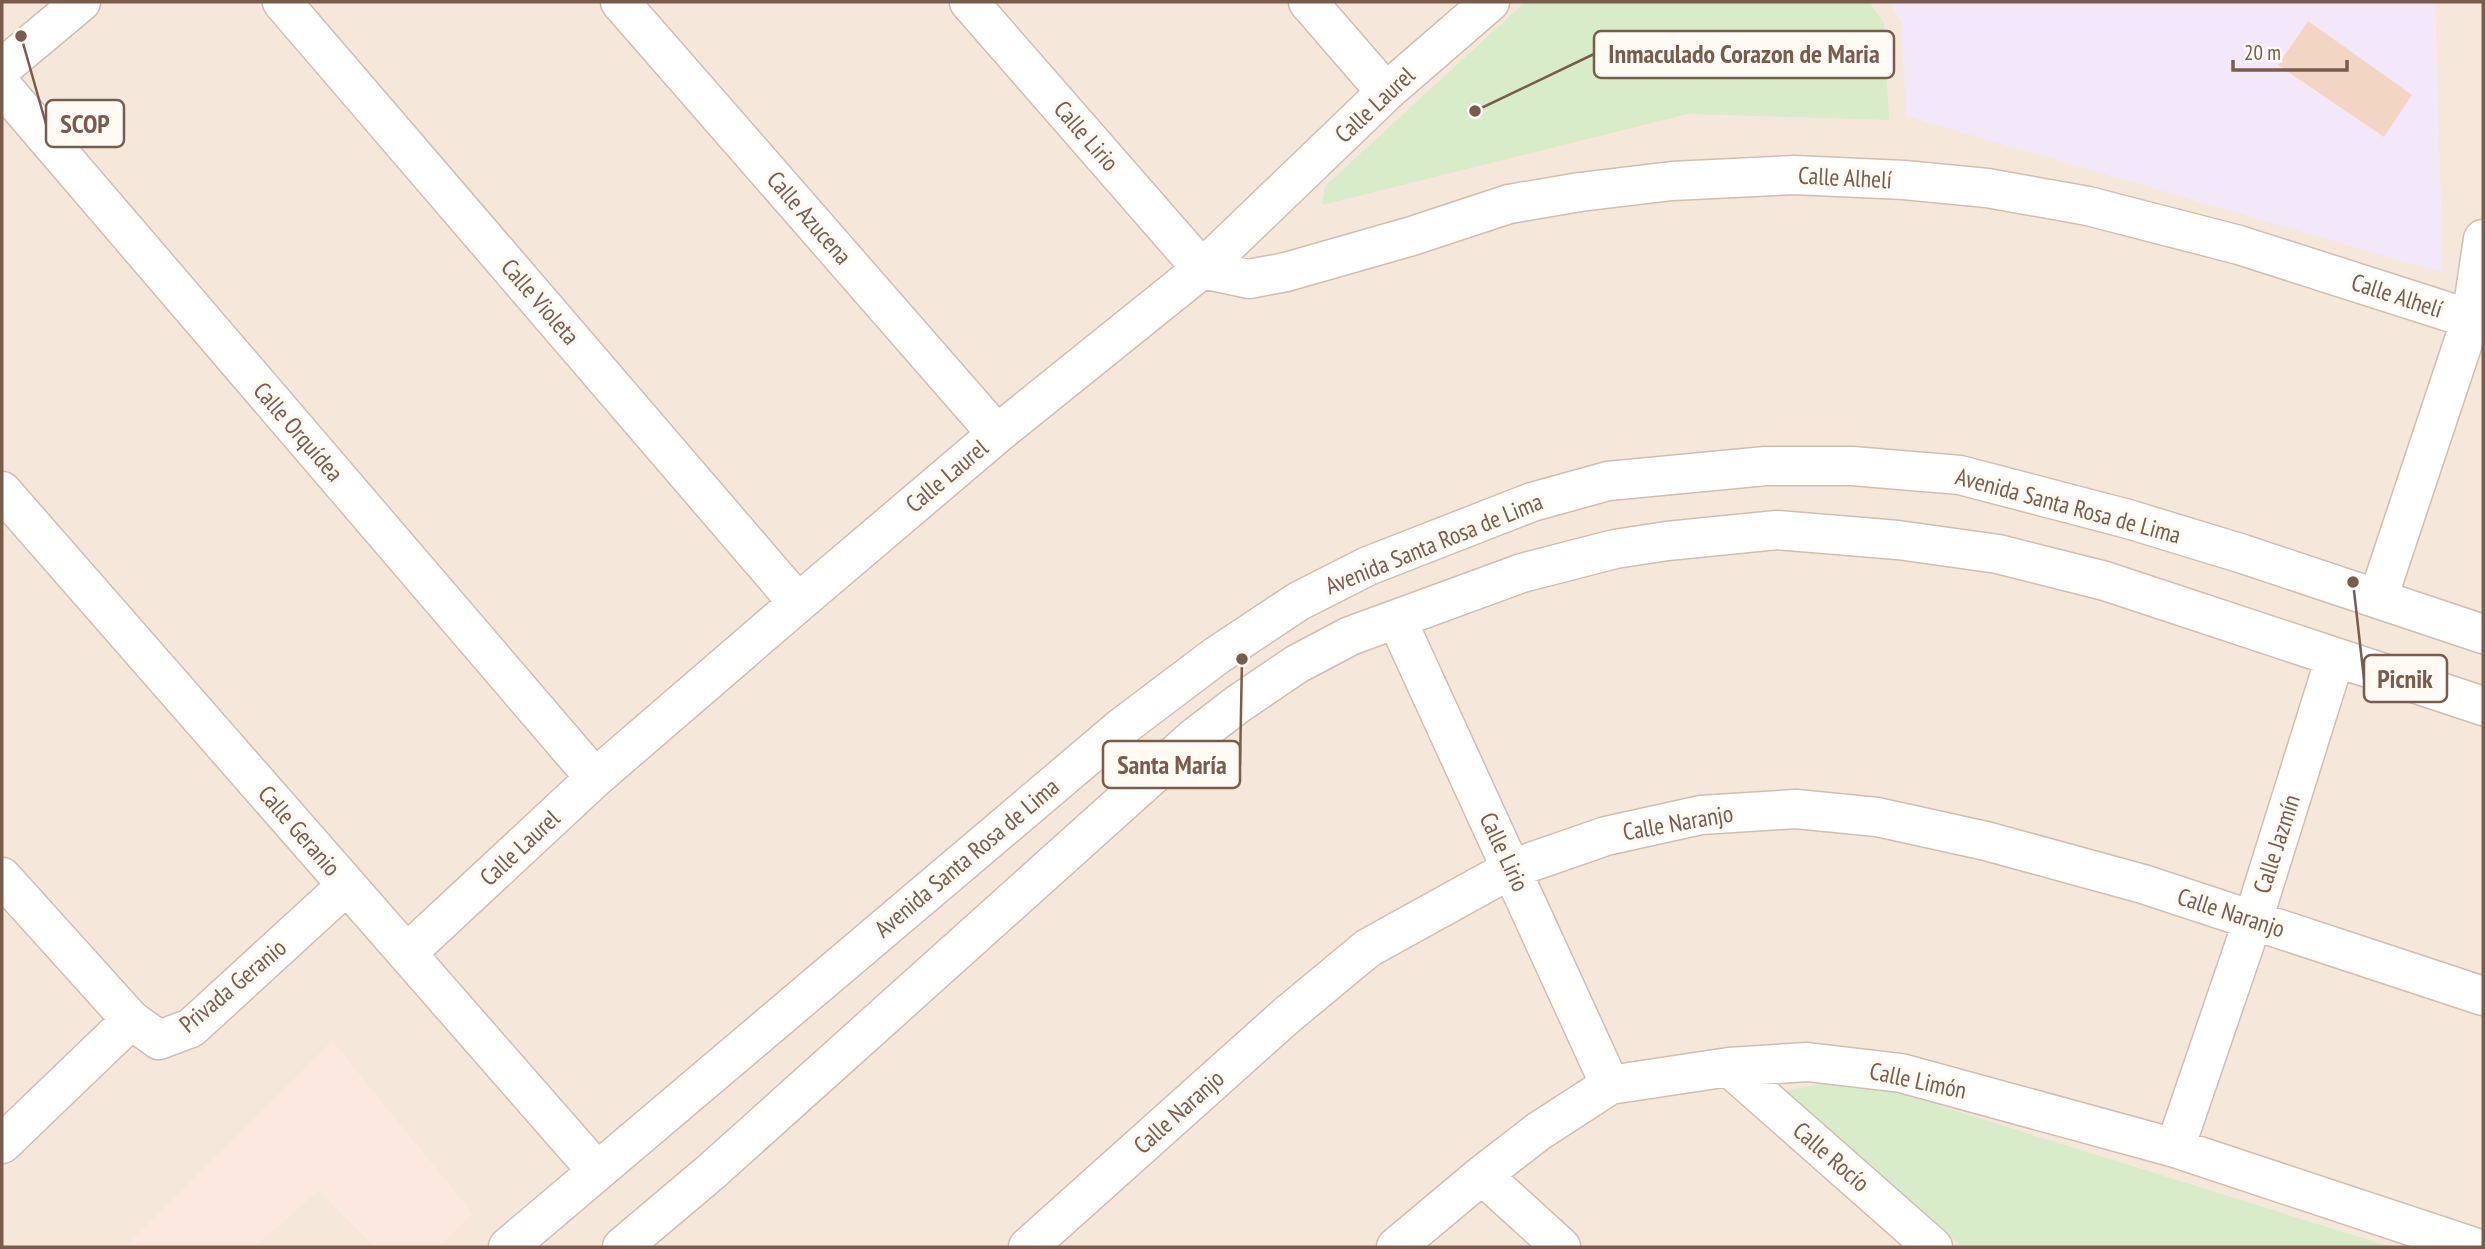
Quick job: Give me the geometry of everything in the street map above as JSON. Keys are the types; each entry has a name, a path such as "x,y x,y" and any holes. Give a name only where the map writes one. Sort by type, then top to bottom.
{"street":[{"path":"2,68 81,2"},
{"name":"Calle Violeta","path":"282,2 798,603"},
{"name":"Calle Azucena","path":"620,2 997,434"},
{"name":"Calle Lirio","path":"969,2 1202,269"},
{"path":"1308,2 1385,92"},
{"name":"Calle Laurel","path":"407,953 595,778 798,603 997,434 1202,269 1385,92 1490,2"},
{"name":"Calle Orquídea","path":"2,86 595,778"},
{"name":"Calle Alhelí","path":"1202,269 1249,279 1286,272 1400,240 1508,204 1672,181 1794,175 1904,180 1987,188 2088,206 2239,246 2477,321"},
{"path":"2378,598 2477,321 2483,239"},
{"name":"Avenida Santa Rosa de Lima","path":"508,1247 1122,727 1216,656 1299,601 1368,566 1532,502 1608,481 1766,466 1852,466 1960,475 2141,523 2483,634"},
{"name":"Calle Geranio","path":"2,491 597,1171"},
{"path":"622,1247 733,1153 1195,737 1238,704 1297,664 1350,636 1522,573 1615,549 1777,530 1898,540 1998,554 2105,581 2483,706"},
{"name":"Calle Lirio","path":"1397,620 1610,1085"},
{"name":"Calle Jazmín","path":"2175,1148 2253,919 2336,658"},
{"name":"Calle Naranjo","path":"1028,1247 1286,1016 1368,948 1511,869 1606,836 1701,815 1796,809 1877,817 1986,841 2143,884 2483,996"},
{"name":"Privada Geranio","path":"2,877 131,1020 159,1040 191,1028 347,886"},
{"path":"2,1144 131,1020"},
{"name":"Calle Limón","path":"1396,1247 1539,1131 1610,1085 1729,1067 1807,1062 1901,1073 2175,1148 2474,1247"},
{"name":"Calle Rocío","path":"1729,1067 1933,1247"},
{"path":"1482,1175 1561,1247"}],"shaded area":[{"path":"2,2 2483,2 2483,1247 2,1247"},
{"path":"1889,2 2435,2 2443,273 1906,116 1901,21"},
{"path":"332,1041 473,1214 439,1247 375,1247 319,1190 254,1247 125,1247"}],"green space":[{"path":"1525,2 1869,2 1884,23 1889,120 1688,114 1322,205 1325,186"},
{"path":"1851,1078 2391,1247 1962,1247 1783,1091"}],"building":[{"path":"2308,21 2412,95 2384,137 2278,65"}],"place":[{"name":"SCOP","path":"21,36"},
{"name":"Inmaculado Corazon de Maria","path":"1475,111"},
{"name":"Picnik","path":"2353,582"},
{"name":"Santa María","path":"1242,659"}]}
